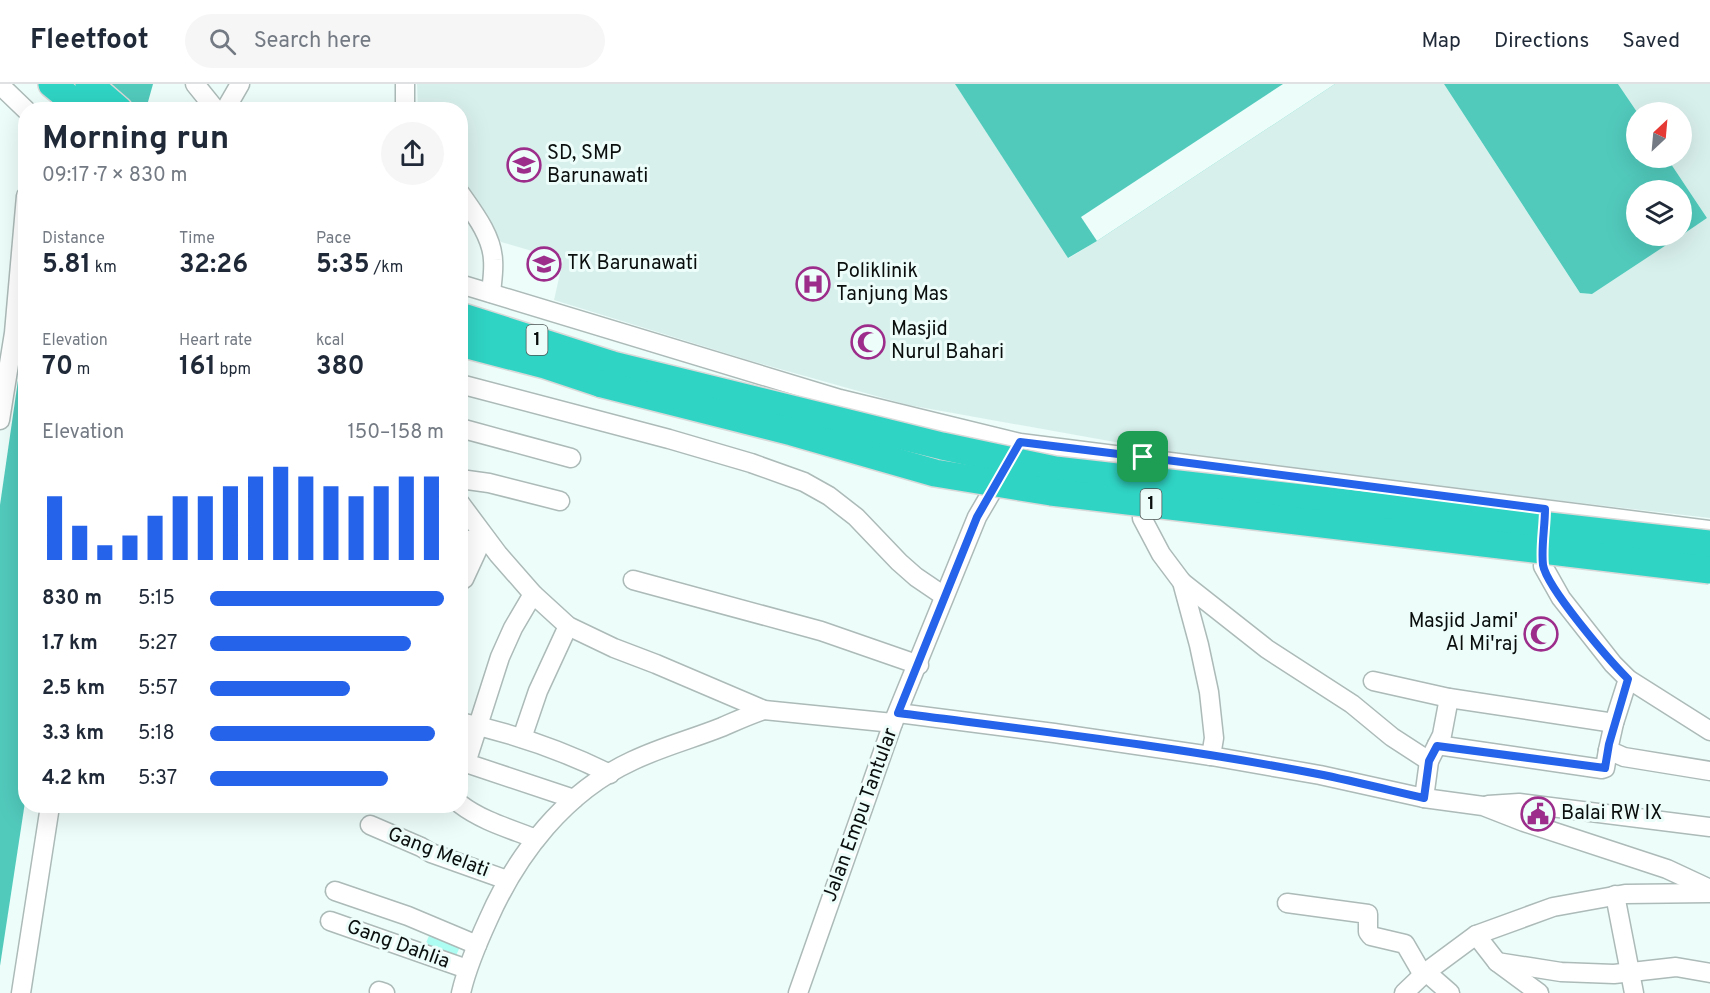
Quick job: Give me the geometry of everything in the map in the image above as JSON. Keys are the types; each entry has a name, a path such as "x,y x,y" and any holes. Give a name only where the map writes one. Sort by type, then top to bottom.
{"highway":[{"path":"52,84 74,102"},
{"path":"88,84 110,102"},
{"name":"1","path":"468,319 608,375 792,432 946,475 1051,492 1710,570"},
{"name":"1","path":"468,346 545,365 608,375 1055,470 1710,544"}],"street":[{"path":"195,84 210,102"},
{"path":"230,102 240,84"},
{"path":"405,84 405,102"},
{"path":"0,85 18,102"},
{"path":"468,204 491,248 493,261 491,293"},
{"path":"468,286 840,399 1020,442 1710,530"},
{"path":"0,420 18,307"},
{"path":"468,386 669,439 751,463 804,482 830,496 856,517 899,562 944,596"},
{"path":"468,430 571,459"},
{"name":"Jalan Empu Tantular","path":"798,993 896,718 919,665 944,596 977,517 1020,442"},
{"path":"1143,457 1142,518 1161,554 1182,582 1267,649 1352,704 1392,737 1433,753 1602,769 1605,768 1614,723 1628,679"},
{"path":"468,480 489,483 560,501"},
{"path":"1545,509 1543,566 1561,598 1613,664 1628,679 1710,731"},
{"path":"468,515 485,540 533,594 568,626 614,648 656,663 764,710 896,718 1054,733 1320,775 1424,798 1483,806 1519,803 1710,827"},
{"path":"468,540 485,540"},
{"path":"468,572 485,540"},
{"path":"633,580 791,622 919,665"},
{"path":"1182,582 1209,692 1214,738 1211,756"},
{"path":"468,755 500,657 513,628 533,594"},
{"path":"522,738 538,691 568,626"},
{"path":"1373,681 1449,698 1614,723"},
{"path":"1424,798 1433,753 1442,735 1449,698"},
{"path":"461,993 467,969 507,880 547,825 574,799 630,762 666,745 722,727 741,717 764,710"},
{"path":"468,723 522,738 610,774"},
{"path":"1608,750 1624,757 1710,771"},
{"path":"468,764 574,799"},
{"path":"1483,806 1524,822 1667,868 1710,891"},
{"path":"468,810 536,839"},
{"path":"21,993 49,813"},
{"name":"Gang Melati","path":"370,825 421,847 431,854 507,880"},
{"path":"335,891 408,916 477,945"},
{"path":"1404,993 1424,974 1476,935 1553,907 1615,896 1710,891"},
{"path":"1615,896 1634,993"},
{"path":"1287,903 1368,914 1368,932 1371,936 1405,944 1424,974 1450,993"},
{"name":"Gang Dahlia","path":"330,921 467,969"},
{"path":"1476,935 1497,962 1539,993"},
{"path":"1497,962 1561,972 1614,974 1676,967 1710,973"}],"shaded area":[{"path":"56,84 153,84 148,102 53,102"},
{"path":"417,84 955,84 1069,258 1335,84 1444,84 1580,293 1592,294 1665,246 1692,246 1692,228 1707,218 1692,196 1692,180 1682,180 1674,168 1692,168 1692,102 1630,102 1618,84 1710,84 1710,518 1232,463 908,405 748,360 554,300 563,260 501,242 468,192 468,102 418,102"},
{"path":"955,84 1335,84 1068,258"},
{"path":"1444,84 1618,84 1630,102 1626,102 1626,168 1674,168 1682,180 1626,180 1626,246 1665,246 1592,294 1580,293"},
{"path":"1692,196 1707,218 1692,228"},
{"path":"18,380 18,813 23,813 0,966 0,505"},
{"path":"432,929 462,942 455,958 425,945"}],"pier":[{"path":"1283,84 1335,84 1097,241 1081,217"}],"place":[{"name":"SD, SMP Barunawati","path":"524,165"},
{"name":"TK Barunawati","path":"544,264"},
{"name":"Poliklinik Tanjung Mas","path":"813,284"},
{"name":"Masjid Nurul Bahari","path":"868,342"},
{"name":"Masjid Jami' Al Mi'raj","path":"1541,634"},
{"name":"Balai RW IX","path":"1538,814"}],"route":[{"path":"1020,442 1143,457 1545,509 1543,566 1561,598 1613,664 1628,679 1619,705 1605,768 1437,746 1429,761 1424,798 1320,775 1211,756 898,713 977,517 1020,442"}]}
